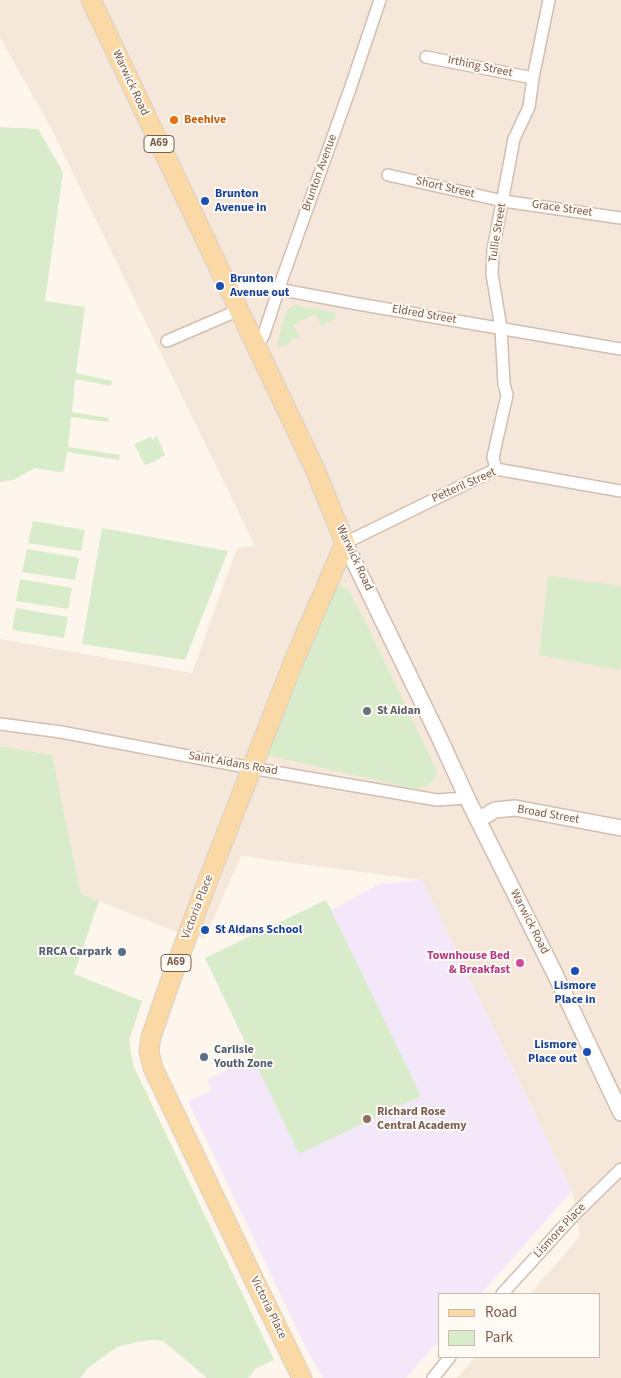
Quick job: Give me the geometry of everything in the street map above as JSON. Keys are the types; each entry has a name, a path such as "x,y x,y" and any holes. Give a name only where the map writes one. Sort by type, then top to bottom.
{"main road":[{"name":"Warwick Road","path":"91,0 314,467 346,543"},
{"name":"Victoria Place","path":"302,1378 153,1068 149,1051 151,1037 170,982 251,768 295,658 346,543"}],"street":[{"name":"Brunton Avenue","path":"255,342 262,338 264,334 380,0"},
{"name":"Tullie Street","path":"496,469 494,457 507,395 504,384 501,328 492,268 493,250 514,139 529,107 549,0"},
{"name":"Irthing Street","path":"426,57 533,78"},
{"name":"Short Street","path":"388,174 503,201"},
{"name":"Grace Street","path":"503,201 621,218"},
{"name":"Eldred Street","path":"229,288 239,282 279,288 358,304 621,350"},
{"path":"166,341 240,310"},
{"name":"Petteril Street","path":"346,543 496,469 621,491"},
{"name":"Warwick Road","path":"346,543 467,798 556,976 616,1090 621,1113"},
{"name":"Saint Aidans Road","path":"0,724 62,732 251,768 437,800 467,798"},
{"name":"Broad Street","path":"478,820 495,810 515,808 621,828"},
{"name":"Lismore Place","path":"503,1293 574,1215 621,1169"},
{"path":"433,1378 449,1358"}],"shaded area":[{"path":"0,0 621,0 621,1378 457,1378 474,1358 601,1358 601,1293 531,1293 580,1236 572,1191 422,880 241,856 205,938 172,930 81,894 52,755 0,746 0,639 192,673 237,548 255,546 50,126 0,38"},
{"name":"Richard Rose Central Academy","path":"422,880 572,1191 482,1293 438,1293 438,1342 406,1378 323,1378 306,1348 188,1101 212,1090 207,1080 252,1057 205,958 326,900 331,910 380,884"}],"green space":[{"path":"0,127 38,129 63,172 45,301 85,307 76,373 112,381 111,386 75,379 72,412 109,418 108,422 71,417 68,447 120,455 119,460 67,452 64,471 35,468 13,480 0,482"},
{"path":"294,305 333,312 335,313 335,319 322,326 315,314 293,325 300,337 290,340 291,343 280,347 277,342 287,311"},
{"path":"157,436 165,455 145,465 134,444 151,437 153,440"},
{"path":"33,521 85,530 81,551 28,543"},
{"path":"102,528 228,551 185,660 82,644"},
{"path":"27,549 79,558 75,580 22,572"},
{"path":"548,576 621,586 620,670 539,655"},
{"path":"20,579 72,588 68,609 16,601"},
{"path":"336,585 342,586 349,591 436,769 437,775 428,785 415,789 266,755 265,746"},
{"path":"16,608 68,617 64,638 12,630"},
{"path":"0,746 52,755 81,894 99,901 74,974 142,1001 129,1040 134,1067 274,1360 255,1369 248,1378 207,1378 163,1341 152,1340 117,1347 88,1368 80,1378 0,1378"},
{"path":"326,900 421,1096 299,1154 205,958"}],"place":[{"name":"Beehive","path":"174,120"},
{"name":"Brunton Avenue in","path":"205,201"},
{"name":"Brunton Avenue out","path":"220,286"},
{"name":"St Aidan","path":"367,711"},
{"name":"St Aidans School","path":"205,930"},
{"name":"RRCA Carpark","path":"122,952"},
{"name":"Townhouse Bed & Breakfast","path":"520,963"},
{"name":"Lismore Place in","path":"575,971"},
{"name":"Lismore Place out","path":"587,1052"},
{"name":"Carlisle Youth Zone","path":"204,1057"},
{"name":"Richard Rose Central Academy","path":"367,1119"}]}
